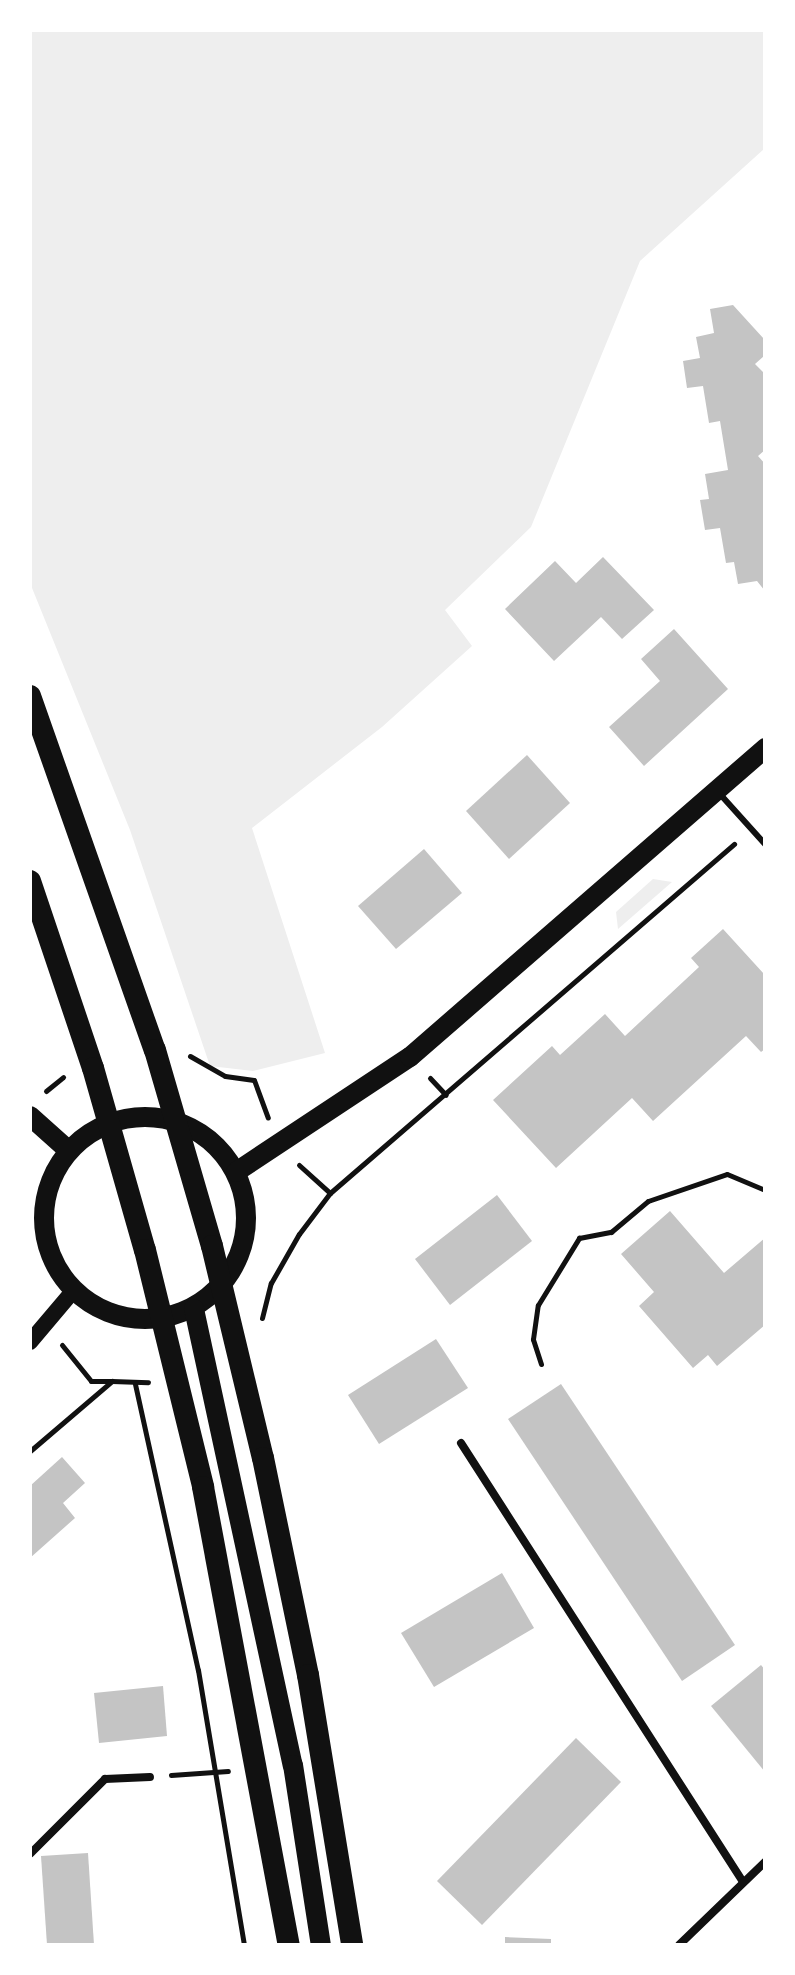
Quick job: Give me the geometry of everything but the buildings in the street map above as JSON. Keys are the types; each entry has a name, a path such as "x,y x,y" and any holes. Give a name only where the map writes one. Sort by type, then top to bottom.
{"highway":[{"path":"30,696 159,1065 212,1246 259,1443 308,1675 352,1945"},
{"path":"30,883 97,1083 145,1250 200,1472 245,1694 289,1945"}],"main road":[{"path":"236,1172 410,1057 765,748"},
{"path":"30,1116 68,1150"},
{"path":"158,1116 199,1132 217,1145 236,1172 247,1204 245,1239 233,1271 194,1309 153,1320 124,1318 97,1308 74,1290 55,1266 45,1237 44,1206 52,1176 68,1150 104,1125 125,1118 158,1116"},
{"path":"30,1342 74,1290"},
{"path":"194,1309 293,1765 321,1945"}],"street":[{"path":"461,1443 743,1882"},
{"path":"30,1854 105,1779 150,1777"},
{"path":"679,1945 765,1862"}],"lane":[{"path":"717,791 765,844"}],"path":[{"path":"260,1327 271,1283 299,1234 330,1193 752,829"},
{"path":"541,1364 533,1339 538,1305 579,1238 611,1232 648,1201 727,1174 765,1190"},
{"path":"46,1324 91,1381 135,1384 198,1670 244,1945"},
{"path":"30,1451 112,1381"},
{"path":"150,1777 230,1771"}],"shaded area":[{"path":"30,30 765,30 765,148 640,261 531,527 445,610 472,646 382,727 252,828 325,1053 253,1071 210,1066 130,830 30,583"},
{"path":"653,879 672,882 618,929 616,912"}]}
